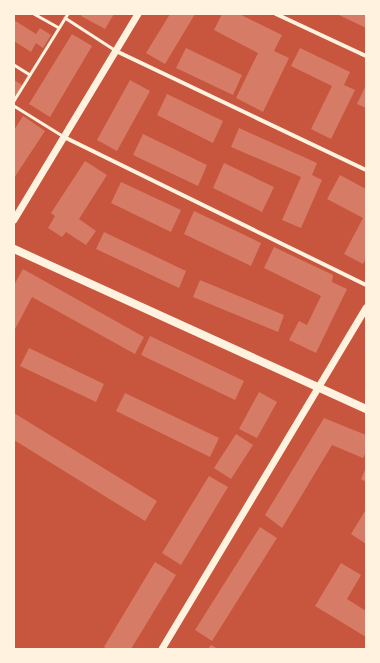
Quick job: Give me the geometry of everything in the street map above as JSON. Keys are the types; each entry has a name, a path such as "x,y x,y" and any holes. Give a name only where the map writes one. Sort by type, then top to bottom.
{"main road":[{"path":"14,249 366,409"}],"street":[{"path":"14,220 138,14"},
{"path":"276,14 366,56"},
{"path":"116,51 366,170"},
{"path":"64,137 366,285"},
{"path":"162,649 366,308"}],"lane":[{"path":"34,14 59,28"},
{"path":"14,101 68,14"},
{"path":"65,18 116,51"},
{"path":"14,65 30,75"},
{"path":"14,106 64,137"}],"building":[{"path":"82,14 114,14 105,29 81,16"},
{"path":"170,14 195,14 165,64 146,53"},
{"path":"222,14 239,14 282,35 274,51 289,58 263,112 236,98 258,53 214,30"},
{"path":"337,14 366,14 366,28"},
{"path":"14,20 36,34 40,28 51,35 43,48 36,43 31,52 14,41"},
{"path":"72,34 92,46 50,117 29,104"},
{"path":"186,48 242,75 233,95 176,68"},
{"path":"300,48 350,72 344,85 355,90 331,139 311,129 332,86 291,66"},
{"path":"14,80 22,85 14,98"},
{"path":"130,80 150,91 117,151 97,140"},
{"path":"366,85 366,108 357,104"},
{"path":"167,94 223,121 213,143 157,115"},
{"path":"23,116 45,131 14,178 14,130"},
{"path":"239,128 317,163 312,175 322,180 301,228 282,220 301,177 231,147"},
{"path":"143,134 207,165 198,186 133,155"},
{"path":"85,161 107,175 79,219 96,231 86,245 66,232 62,237 48,228 55,216 51,213"},
{"path":"224,163 274,187 262,212 213,188"},
{"path":"340,175 366,189 366,258 363,264 344,254 363,218 327,199"},
{"path":"121,182 181,210 171,232 111,203"},
{"path":"194,211 261,243 251,266 184,234"},
{"path":"104,232 186,271 179,288 96,249"},
{"path":"274,247 333,275 332,282 347,289 316,353 289,340 299,321 307,325 321,296 264,268"},
{"path":"23,269 144,337 135,354 32,297 14,331 14,285"},
{"path":"200,280 284,315 278,332 193,297"},
{"path":"150,336 244,381 235,400 141,355"},
{"path":"29,348 104,384 96,402 20,366"},
{"path":"259,392 277,402 257,438 239,429"},
{"path":"125,393 219,438 210,457 116,411"},
{"path":"14,413 157,501 145,521 14,440"},
{"path":"324,418 366,435 366,452 363,458 332,445 282,528 265,515"},
{"path":"236,434 253,445 231,479 214,468"},
{"path":"366,467 366,482 361,479"},
{"path":"209,476 228,487 181,565 162,553"},
{"path":"365,511 366,512 366,544 351,534"},
{"path":"260,527 277,538 212,641 195,630"},
{"path":"155,562 176,575 131,649 107,649 104,647"},
{"path":"341,563 361,575 347,599 366,611 366,637 315,606"},
{"path":"211,645 218,649 208,649"}]}
